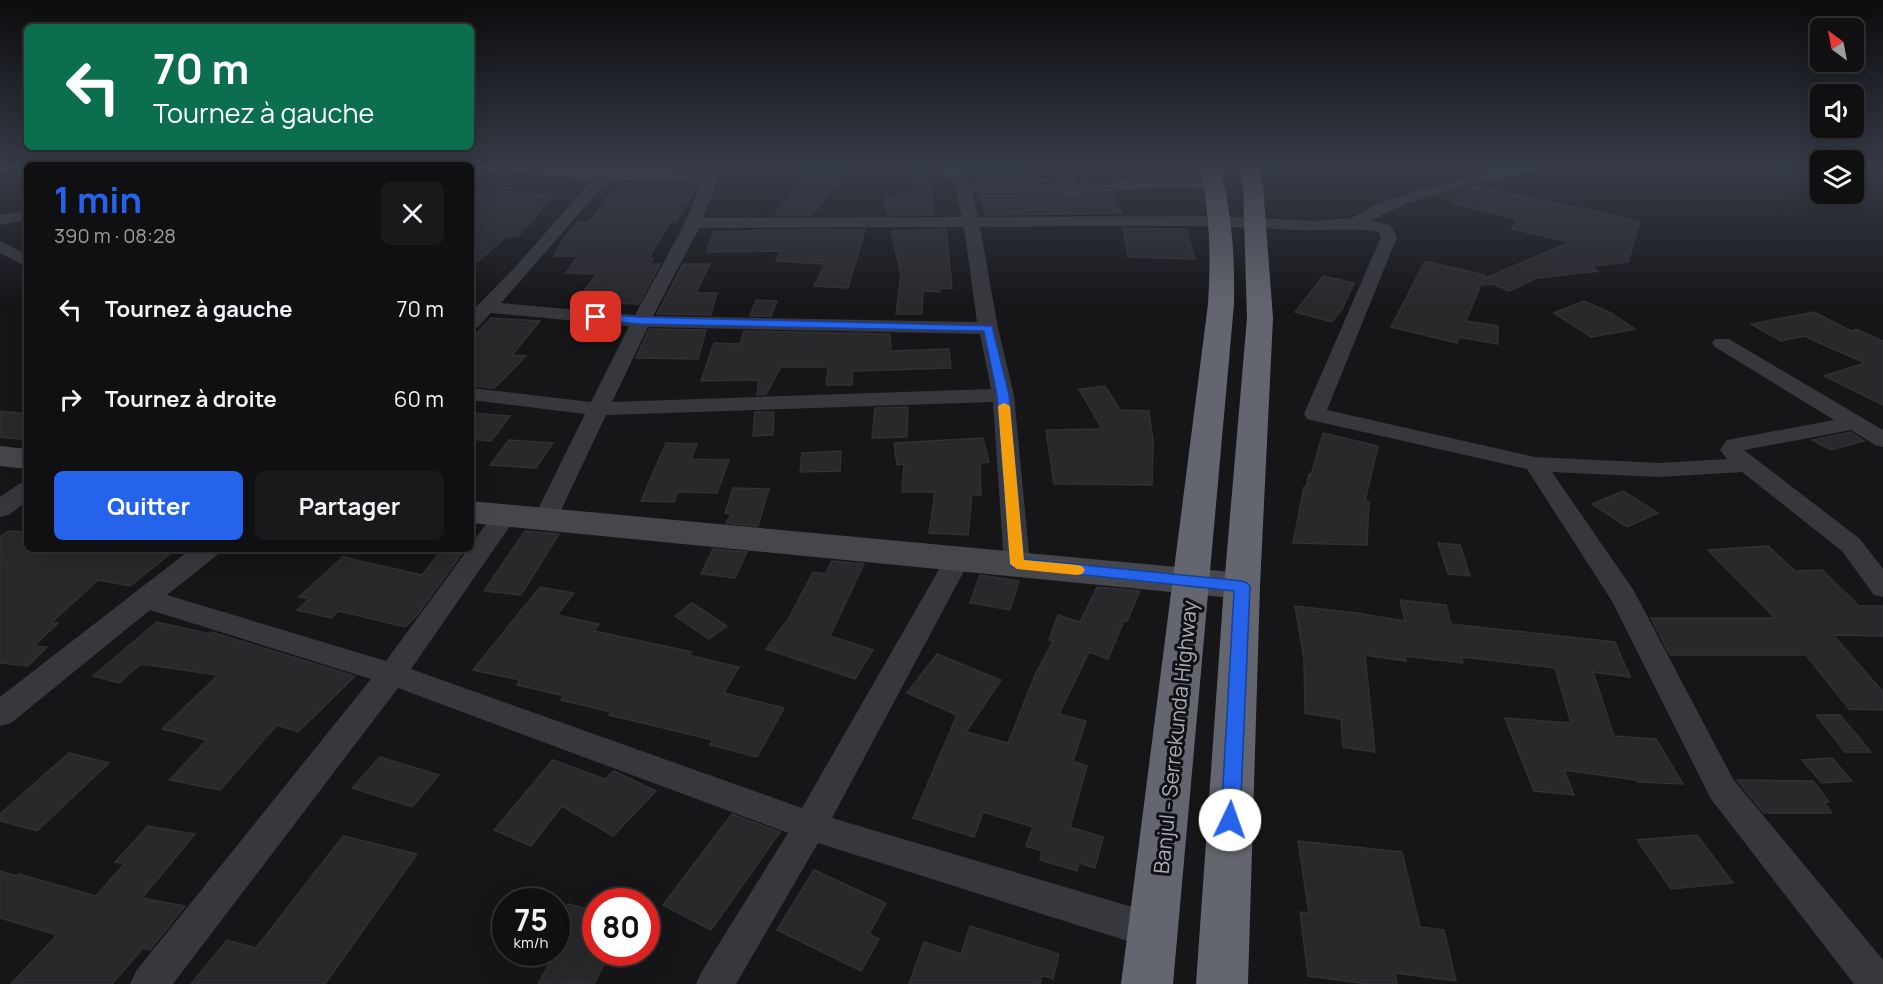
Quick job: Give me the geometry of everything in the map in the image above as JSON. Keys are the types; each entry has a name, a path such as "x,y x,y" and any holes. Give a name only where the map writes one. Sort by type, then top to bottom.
{"highway":[{"name":"Banjul - Serrekunda Highway","path":"1147,984 1193,582 1220,303 1223,249 1218,214"},
{"path":"1222,984 1242,586 1260,318 1255,214"}],"street":[{"path":"474,320 523,269 570,214"},
{"path":"545,519 640,321 697,214"},
{"path":"969,214 988,328 1003,395 1017,564"},
{"path":"1356,223 1371,214"},
{"path":"0,220 24,216"},
{"path":"693,223 1219,221 1316,226 1356,223 1384,228 1389,237 1315,414 1535,464 1659,470 1747,465"},
{"path":"0,246 24,260"},
{"path":"485,307 640,321 988,328"},
{"path":"1722,343 1883,440"},
{"path":"474,394 597,409 1003,395"},
{"path":"1854,423 1731,447 1733,453 1747,465 1851,545 1883,587"},
{"path":"0,456 24,459"},
{"path":"1535,464 1624,598 1722,789 1879,982"},
{"path":"0,509 24,491"},
{"path":"474,512 1242,586"},
{"path":"148,984 392,674 505,516"},
{"path":"0,714 204,552"},
{"path":"715,984 810,826 957,558"},
{"path":"144,598 392,674 810,826 1153,931"}],"building":[{"path":"474,214 537,214 518,236 507,236 474,264"},
{"path":"595,214 681,214 676,222 670,222 649,258 653,258 650,264 660,264 639,304 576,302 597,274 566,273 578,256 554,256 564,238 579,222 588,223"},
{"path":"776,214 813,214 812,215"},
{"path":"888,214 934,215 888,215"},
{"path":"986,214 1059,214 986,215"},
{"path":"1497,214 1607,214 1640,221 1628,262 1591,266 1598,271 1537,278 1509,291 1493,284 1483,285 1482,282 1466,321 1498,326 1498,344 1459,337 1457,343 1391,327 1425,261 1485,275 1483,279 1570,242 1512,229 1518,219"},
{"path":"1123,228 1186,229 1195,259 1128,257"},
{"path":"946,229 952,289 941,288 940,292 923,291 922,314 896,314 901,275 891,231"},
{"path":"865,230 848,288 814,286 825,264 776,261 781,251 707,252 713,232"},
{"path":"683,264 710,264 696,293 717,293 711,315 657,314"},
{"path":"1323,276 1354,283 1342,309 1332,322 1295,312"},
{"path":"756,300 777,301 771,316 750,316"},
{"path":"1584,301 1611,313 1635,329 1591,337 1554,313"},
{"path":"1814,312 1851,331 1856,329 1883,341 1883,405 1824,376 1865,363 1804,336 1781,341 1751,324"},
{"path":"491,318 540,321 512,355 526,356 494,388 474,386 474,336"},
{"path":"649,329 706,330 698,359 636,358"},
{"path":"744,331 890,334 891,351 949,349 951,368 853,371 852,385 826,385 828,367 781,367 766,394 757,395 759,380 701,381 714,343 740,344"},
{"path":"1105,386 1120,410 1149,411 1153,441 1152,485 1054,484 1046,430 1102,429 1079,389"},
{"path":"908,407 907,437 872,438 875,408"},
{"path":"0,411 24,414 24,440 0,437"},
{"path":"755,412 774,412 773,435 753,436"},
{"path":"474,413 510,416 491,441 474,439"},
{"path":"1851,432 1864,441 1831,450 1812,440"},
{"path":"1323,433 1378,446 1365,501 1369,502 1367,545 1293,543 1304,487 1306,488 1309,474 1311,475"},
{"path":"983,438 989,462 980,463 981,495 972,495 968,535 929,533 935,492 902,492 904,464 897,465 894,443"},
{"path":"509,440 553,443 536,468 490,465"},
{"path":"666,443 697,444 691,459 729,460 717,493 678,492 674,502 641,501"},
{"path":"841,451 840,471 800,472 802,453"},
{"path":"733,488 769,489 758,526 726,523 731,514 725,513"},
{"path":"1623,491 1658,513 1627,527 1592,504"},
{"path":"8,531 24,532 24,552 172,552 130,586 98,580 51,623 58,623 34,646 47,647 28,666 0,663 0,537"},
{"path":"525,531 559,534 521,595 484,591"},
{"path":"1438,543 1460,545 1470,576 1448,574"},
{"path":"1768,546 1795,571 1822,570 1859,606 1883,606 1883,636 1833,635 1883,692 1883,710 1849,709 1806,655 1671,655 1669,653 1651,618 1775,618 1708,550"},
{"path":"713,549 747,552 735,578 701,574"},
{"path":"441,552 463,552 418,614 405,627 339,611 331,618 297,610 309,599 299,597 343,557 422,575"},
{"path":"832,561 864,564 830,636 873,650 855,679 766,649 789,618 813,572 825,574"},
{"path":"980,575 1019,581 1010,610 970,603"},
{"path":"540,587 574,593 557,615 599,624 594,631 692,652 688,655 739,667 724,693 784,708 757,757 710,745 713,740 609,715 611,712 561,700 564,696 517,685 520,680 473,670"},
{"path":"1097,587 1140,591 1108,659 1089,652 1059,714 1086,721 1073,761 1087,766 1070,827 1103,837 1095,868 1079,863 1077,871 1040,860 1042,851 1026,846 1033,827 983,812 974,837 913,818 957,715 907,693 937,654 1001,680 966,732 1008,743 1035,675 1053,641 1049,640 1058,615 1080,622"},
{"path":"1400,600 1446,605 1451,624 1615,642 1630,677 1593,672 1614,736 1656,739 1683,784 1638,782 1564,770 1574,795 1534,791 1505,718 1571,723 1555,668 1462,657 1463,663 1405,656 1406,661 1365,655 1375,752 1343,747 1341,719 1305,713 1304,659 1295,606 1405,621"},
{"path":"692,603 727,626 709,639 675,616"},
{"path":"157,622 210,634 212,632 355,676 298,732 277,725 220,790 169,780 207,740 162,729 218,675 141,664 119,683 93,676"},
{"path":"1816,715 1840,715 1871,752 1845,752"},
{"path":"69,753 109,763 37,831 0,821 0,814"},
{"path":"380,757 439,775 412,807 352,788"},
{"path":"1832,758 1852,781 1822,783 1802,760"},
{"path":"553,760 605,779 614,771 656,791 613,836 562,806 531,846 494,830"},
{"path":"1737,780 1813,781 1829,802 1824,802 1832,813 1764,813"},
{"path":"732,814 780,832 711,930 663,905"},
{"path":"148,826 195,834 142,898 185,906 150,950 143,948 112,984 11,984 57,935 0,918 0,871 17,876 19,874 96,896 124,864 115,862"},
{"path":"1697,835 1733,883 1671,889 1637,840"},
{"path":"343,836 417,854 325,984 191,984 227,940 256,948"},
{"path":"1298,841 1402,852 1420,927 1444,930 1456,981 1395,973 1397,984 1367,984 1308,976 1300,912 1309,913"},
{"path":"814,870 886,903 869,934 879,939 861,971 777,930"},
{"path":"570,904 582,908 582,966 603,966 594,984 538,984 548,966 570,966"},
{"path":"970,926 1059,954 1053,979 1042,975 1040,984 909,984 924,942 961,954"}],"slow traffic":[{"path":"1004,406 1017,564 1077,570"}],"route":[{"path":"596,317 640,321 988,328 1003,395 1017,564 1242,586 1230,820"}]}
